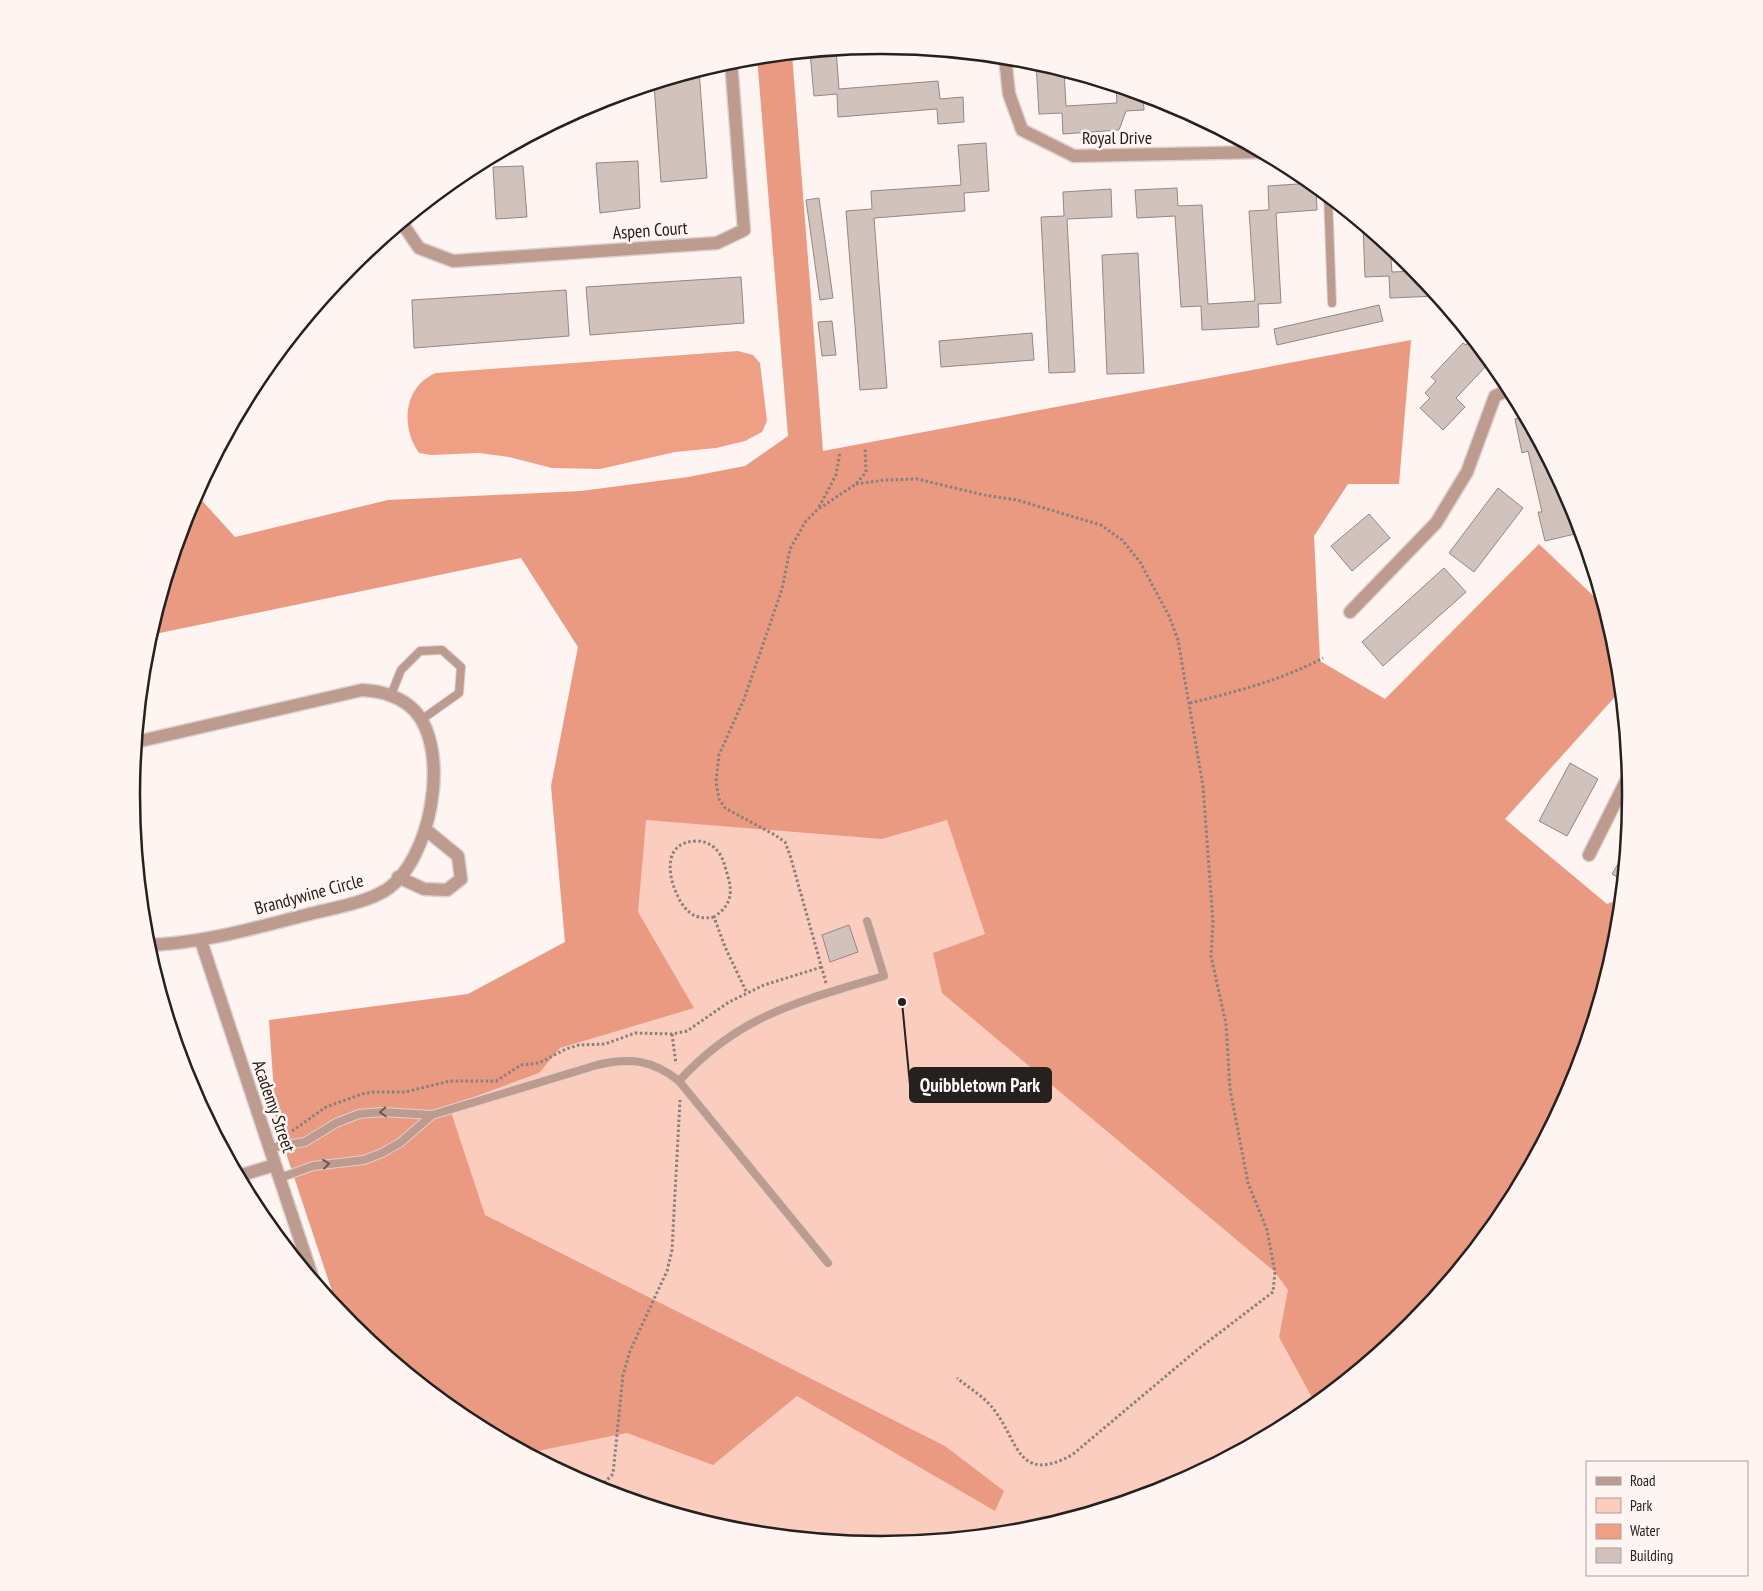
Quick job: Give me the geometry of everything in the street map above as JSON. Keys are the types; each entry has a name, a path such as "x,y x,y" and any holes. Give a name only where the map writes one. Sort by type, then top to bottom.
{"street":[{"name":"Royal Drive","path":"1005,65 1009,94 1022,130 1074,156 1251,152"},
{"name":"Aspen Court","path":"405,227 419,248 453,261 717,243 744,230 732,69"},
{"path":"1350,612 1436,523 1467,472 1495,396 1504,392"},
{"name":"Brandywine Circle","path":"142,741 362,690 391,695 414,710 422,720 434,754 434,778 426,829 410,863 386,889 360,900 201,941 155,944"},
{"path":"1589,855 1623,787"},
{"path":"398,877 424,889 432,890 447,890 461,880 458,856 426,829"},
{"name":"Academy Street","path":"201,941 309,1267"},
{"path":"244,1174 275,1164"}],"lane":[{"path":"1328,204 1332,303"},
{"path":"391,695 401,670 420,651 442,650 461,666 459,693 422,720"},
{"path":"679,1081 699,1059 742,1027 773,1012 829,992 884,976 867,920"},
{"path":"270,1148 305,1142 336,1123 359,1114 383,1112 432,1115 620,1059 657,1067 679,1081 828,1264"},
{"path":"280,1178 313,1166 364,1160 382,1153 401,1142 432,1115"}],"path":[{"path":"817,510 856,484 866,472 865,447"},
{"path":"829,992 790,855 784,842 725,808 719,799 716,770 720,755 744,699 782,589 790,549 797,534 826,497 836,475 840,452"},
{"path":"856,484 885,480 917,479 984,495 1017,500 1101,525 1122,540 1140,562 1169,616 1178,640 1203,786 1213,922 1212,956 1226,1024 1230,1089 1248,1183 1267,1230 1275,1272 1273,1292 1197,1350 1072,1455 1059,1462 1046,1464 1031,1463 1022,1457 994,1409 957,1378"},
{"path":"1190,703 1267,682 1303,669 1323,658"},
{"path":"688,842 704,842 717,849 731,884 731,897 725,908 714,917 698,917 686,911 682,906 670,875 668,869 672,856 682,845 688,842"},
{"path":"714,917 747,993"},
{"path":"270,1148 326,1107 362,1094 405,1092 450,1082 496,1081 521,1065 538,1063 566,1048 579,1044 605,1044 635,1034 672,1034 687,1031 712,1013 747,993 781,978 822,967"},
{"path":"672,1034 676,1065"},
{"path":"604,1483 613,1474 623,1375 630,1351 667,1271 672,1250 680,1099"}],"green space":[{"path":"1261,406 1339,1379 1294,1412 1252,1438 1210,1461 1165,1481 1120,1498 1026,1523 930,1536 833,1536 737,1523 690,1512 643,1498 553,1461 511,1438 457,1403 289,1046 592,958 578,535"}],"shaded area":[{"path":"792,59 823,451 1411,340 1399,484 1348,484 1314,536 1320,661 1385,699 1539,544 1596,599 1609,651 1616,695 1505,819 1607,904 1616,901 1598,987 1584,1034 1547,1124 1498,1208 1470,1247 1439,1285 1406,1320 1371,1353 1313,1399 1279,1337 1288,1290 1275,1272 942,993 933,953 985,934 947,820 882,839 646,820 638,912 694,1008 560,1048 539,1073 449,1106 485,1215 945,1446 1004,1491 995,1511 797,1396 713,1465 627,1433 535,1451 469,1412 430,1384 392,1353 333,1295 276,1123 269,1020 468,994 565,942 551,786 578,647 521,558 158,633 179,557 201,500 235,537 388,500 581,491 688,477 745,466 788,436 758,65"}],"water":[{"path":"738,351 753,355 760,363 767,421 762,432 745,441 716,448 675,452 600,469 552,468 509,457 479,453 431,455 419,453 409,431 408,408 412,397 417,387 425,379 436,373"}],"building":[{"path":"836,55 839,89 938,81 940,99 963,97 964,122 938,124 937,109 838,117 837,94 814,96 810,57"},
{"path":"1036,70 1064,77 1066,106 1117,103 1116,92 1143,102 1144,110 1126,111 1119,130 1063,134 1062,113 1039,114"},
{"path":"700,77 707,178 661,182 654,90"},
{"path":"986,143 989,191 964,193 965,211 874,218 887,388 860,390 846,211 872,209 871,191 961,185 958,145"},
{"path":"638,161 640,208 600,213 596,163"},
{"path":"523,166 527,217 496,219 493,167"},
{"path":"1301,184 1316,195 1317,210 1276,213 1281,303 1258,304 1259,327 1202,330 1201,306 1181,307 1175,216 1137,218 1135,190 1177,188 1178,206 1202,205 1208,304 1255,301 1249,211 1269,210 1268,186"},
{"path":"1111,189 1112,217 1067,219 1075,372 1049,373 1041,217 1064,216 1063,192"},
{"path":"819,198 833,298 820,300 806,200"},
{"path":"1363,232 1391,257 1392,272 1406,271 1430,296 1390,298 1389,276 1365,277"},
{"path":"1138,253 1144,373 1107,374 1102,255"},
{"path":"741,277 744,323 590,335 586,287"},
{"path":"566,290 569,336 414,348 412,300"},
{"path":"1379,305 1383,321 1277,345 1274,329"},
{"path":"832,321 836,355 822,356 818,322"},
{"path":"1032,333 1034,360 941,367 939,341"},
{"path":"1468,342 1486,366 1456,398 1465,407 1443,430 1420,408 1430,398 1425,393 1436,381 1431,377 1463,343 1466,345"},
{"path":"1520,418 1547,467 1575,534 1545,541 1538,512 1542,512 1528,451 1522,453 1515,419"},
{"path":"1498,488 1523,508 1474,572 1449,553"},
{"path":"1369,514 1390,538 1352,571 1331,546"},
{"path":"1444,568 1466,592 1383,666 1362,642"},
{"path":"1570,763 1598,779 1567,836 1539,821"},
{"path":"1620,860 1618,878 1612,874"},
{"path":"849,925 858,952 830,962 822,935"}],"place":[{"name":"Quibbletown Park","path":"902,1002"}]}
